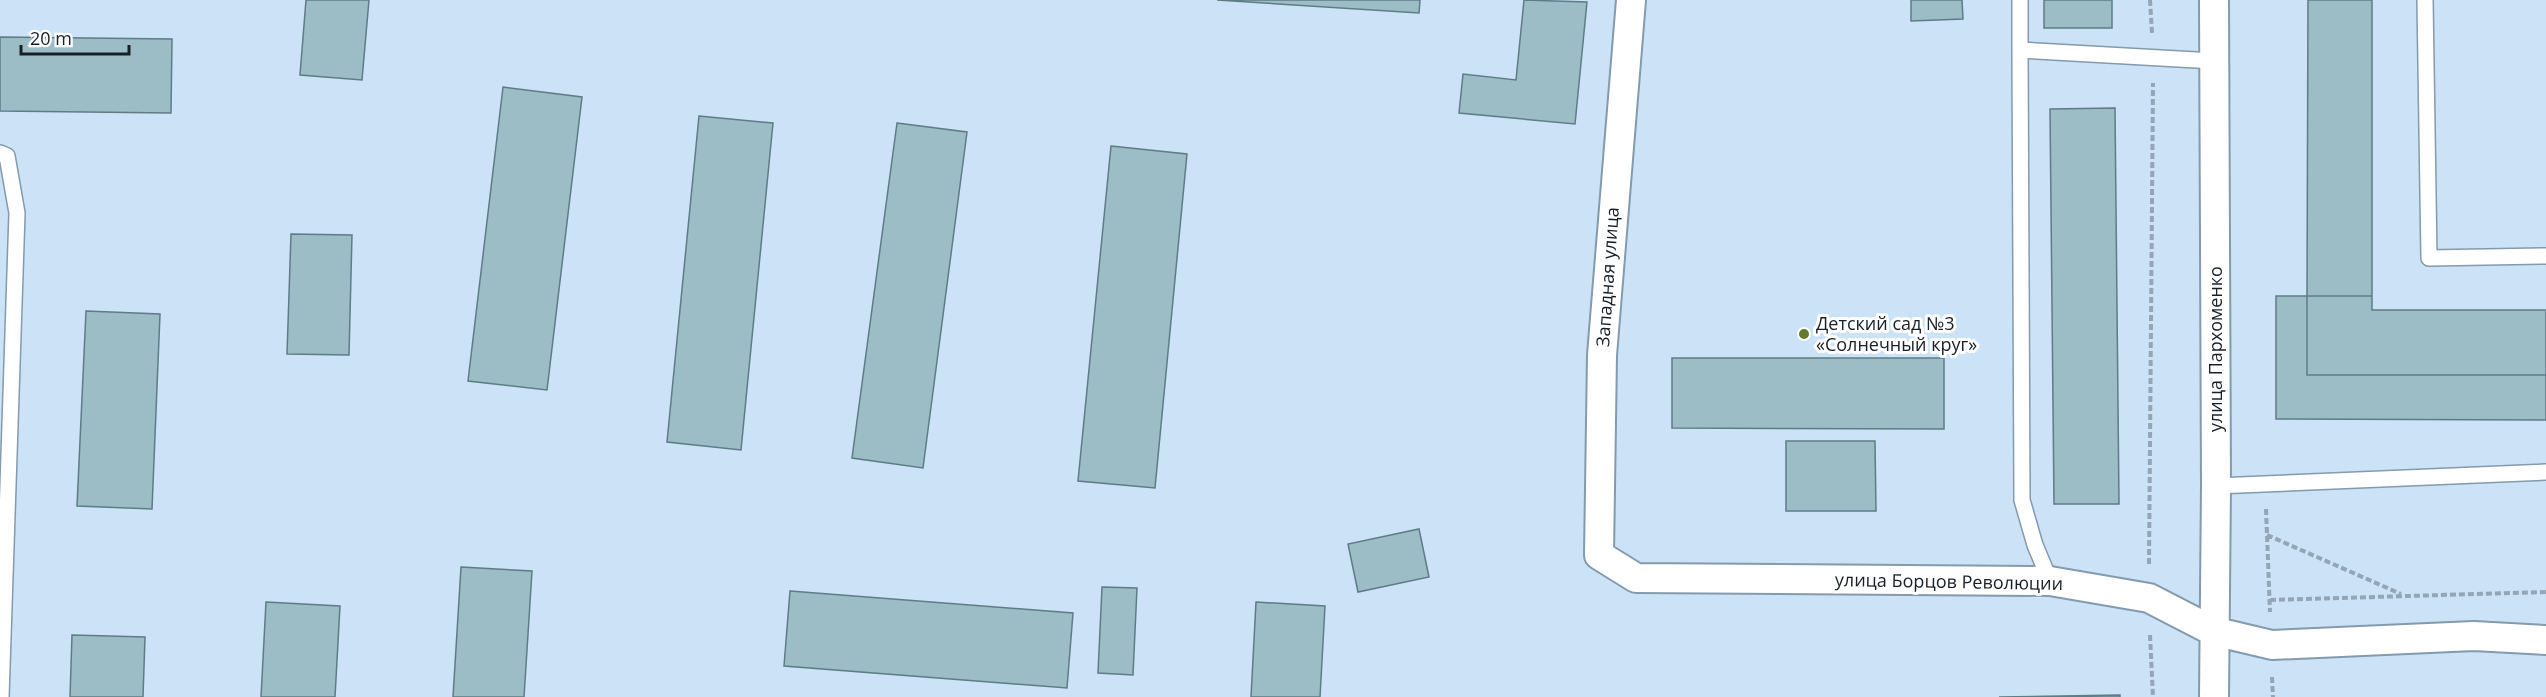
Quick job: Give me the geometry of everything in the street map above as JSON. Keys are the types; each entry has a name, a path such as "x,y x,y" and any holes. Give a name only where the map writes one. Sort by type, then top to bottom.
{"street":[{"name":"Западная улица","path":"1599,555 1602,355 1631,0"},
{"name":"улица Пархоменко","path":"2214,0 2216,486 2214,697"},
{"name":"улица Борцов Революции","path":"1599,555 1636,578 2050,581 2149,598 2213,631 2272,645 2474,636 2546,640"}],"lane":[{"path":"2020,0 2022,500 2035,545 2050,581"},
{"path":"2425,0 2429,258 2546,256"},
{"path":"2020,50 2214,61"},
{"path":"0,153 8,156 17,213 1,697"},
{"path":"2216,486 2546,472"}],"path":[{"path":"2150,0 2153,58 2149,598 2153,697"},
{"path":"2265,484 2273,697"},
{"path":"2267,535 2404,596"},
{"path":"2270,600 2546,592"}],"building":[{"path":"306,0 369,0 362,80 300,75"},
{"path":"1217,0 1420,0 1419,13"},
{"path":"1524,0 1587,2 1575,124 1459,113 1463,74 1516,80"},
{"path":"1911,0 1962,0 1963,19 1911,21"},
{"path":"2044,0 2112,0 2112,28 2044,28"},
{"path":"2308,0 2372,0 2372,296 2307,296"},
{"path":"0,37 172,39 171,113 0,111"},
{"path":"503,87 582,97 547,390 468,381"},
{"path":"2115,108 2119,504 2054,504 2050,109"},
{"path":"699,116 773,123 741,450 667,442"},
{"path":"897,123 967,132 923,468 852,458"},
{"path":"1111,146 1187,154 1155,488 1078,481"},
{"path":"291,234 352,235 349,355 287,354"},
{"path":"2276,296 2307,296 2307,375 2546,375 2546,420 2276,419"},
{"path":"2307,296 2372,296 2372,310 2546,310 2546,375 2307,375"},
{"path":"86,311 160,314 152,509 77,506"},
{"path":"1672,358 1944,358 1944,429 1672,428"},
{"path":"1786,441 1875,441 1876,511 1786,511"},
{"path":"1419,529 1429,577 1358,592 1348,544"},
{"path":"461,567 532,571 524,697 453,697"},
{"path":"1102,587 1137,588 1133,675 1098,673"},
{"path":"790,591 1073,613 1067,688 784,666"},
{"path":"266,602 340,606 335,697 261,697"},
{"path":"1256,602 1325,606 1320,697 1251,697"},
{"path":"72,635 145,637 143,697 70,697"},
{"path":"2120,695 2120,697 1999,697"}],"place":[{"name":"Детский сад №3 «Солнечный круг»","path":"1804,334"}]}
